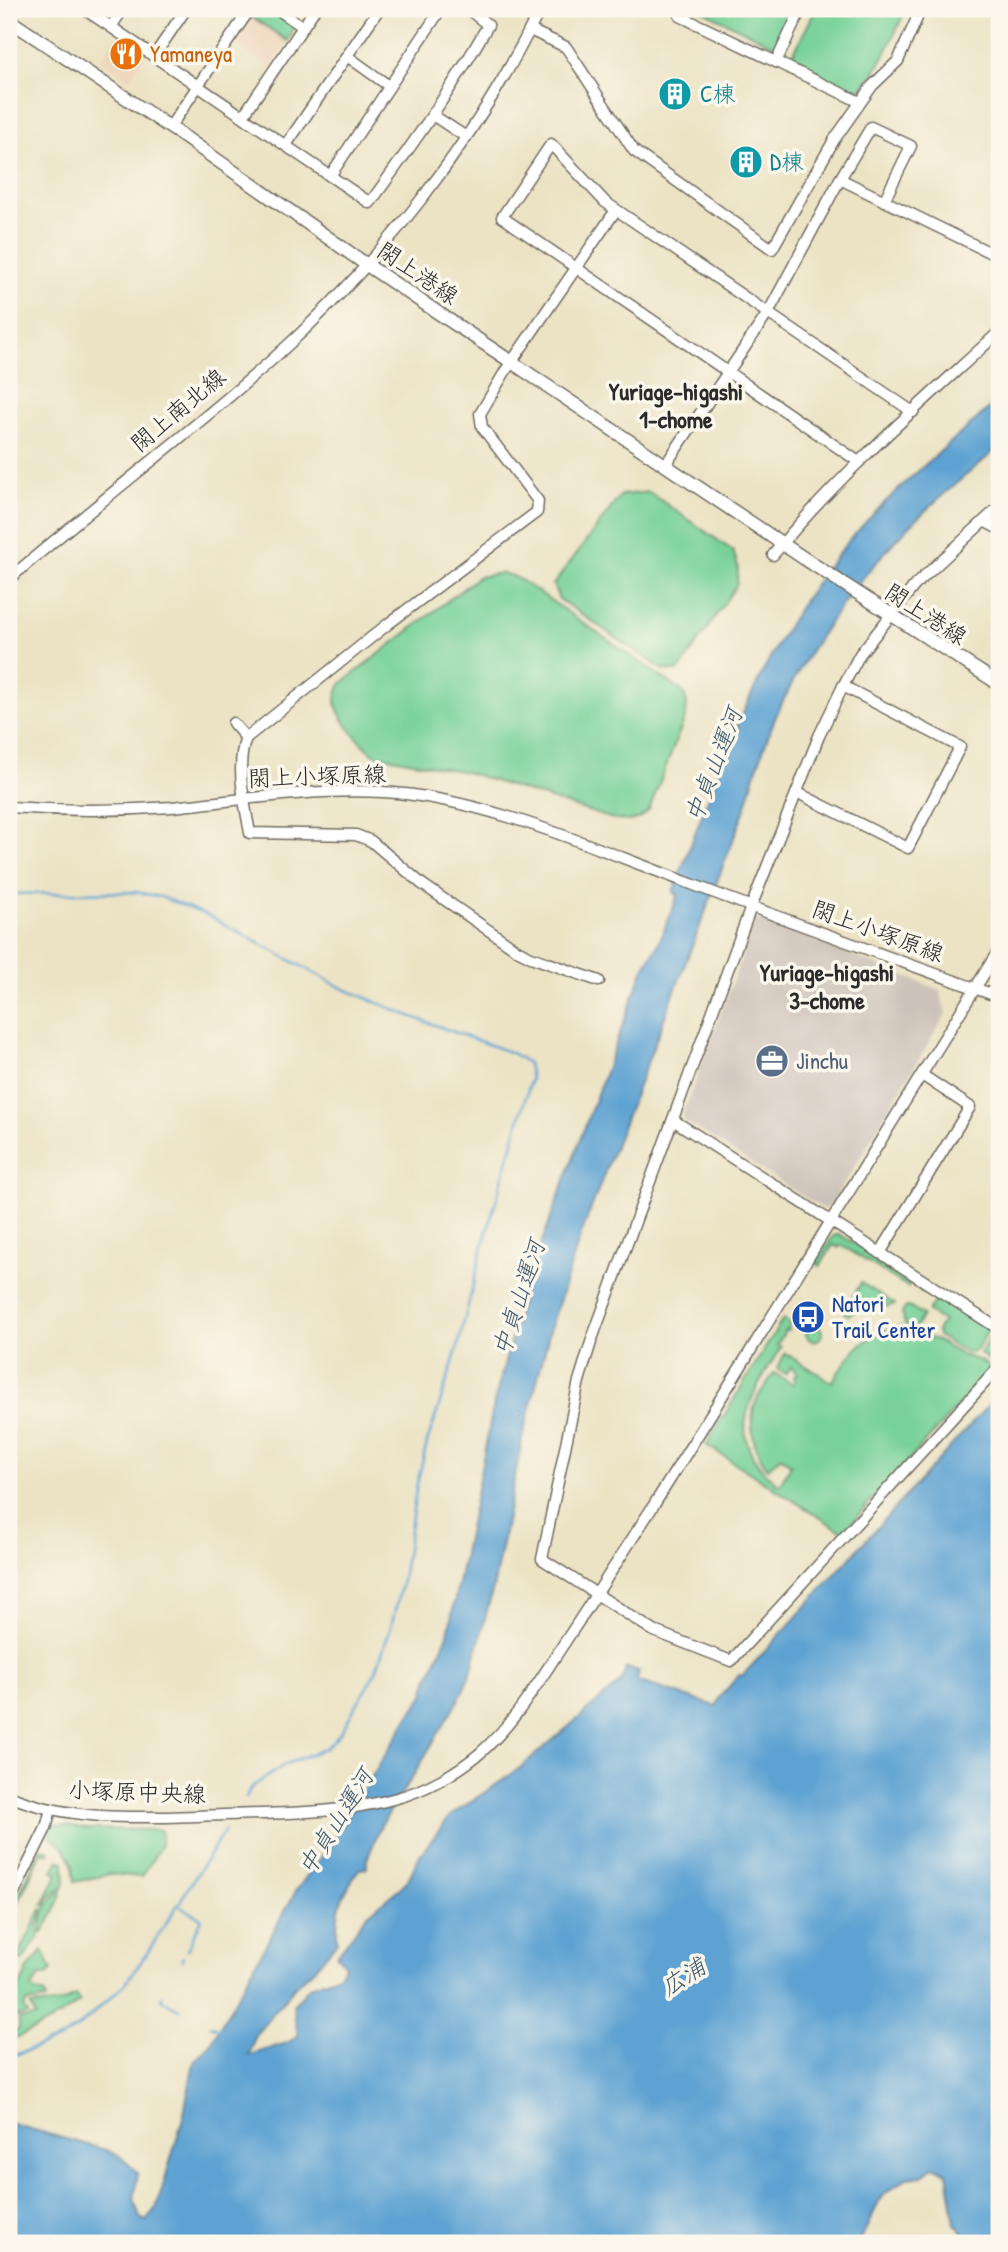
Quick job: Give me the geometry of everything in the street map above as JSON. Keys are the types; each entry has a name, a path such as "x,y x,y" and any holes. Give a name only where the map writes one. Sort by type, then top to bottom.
{"main road":[{"name":"閖上港線","path":"9,20 367,265 866,600 999,684"}],"street":[{"path":"84,9 370,203 434,116 463,72 488,25 468,9"},
{"path":"111,27 123,9"},
{"path":"155,56 186,9"},
{"path":"170,128 250,9"},
{"path":"278,9 303,27"},
{"path":"243,116 315,9"},
{"path":"286,145 379,9"},
{"path":"330,176 441,9"},
{"name":"閖上南北線","path":"9,579 275,357 367,265 398,229 466,137 540,9"},
{"path":"683,9 680,16 860,102"},
{"path":"776,62 801,9"},
{"path":"530,30 566,47 634,150 772,249 834,140 872,86 898,61 921,9"},
{"path":"347,56 390,86"},
{"path":"434,116 466,137"},
{"path":"666,464 768,313 871,127 911,146 884,201"},
{"path":"859,462 502,217 551,144 605,202 913,412"},
{"path":"840,179 999,257"},
{"path":"599,981 517,950 422,884 371,841 356,835 250,834 242,753 246,738 388,624 537,512 538,501 486,434 480,419 481,409 616,210"},
{"path":"773,555 800,521 859,462 999,331"},
{"path":"999,507 915,585 860,654 820,736 751,907 592,1339 579,1381 542,1559 653,1631 731,1661 999,1367"},
{"path":"984,521 999,528"},
{"path":"798,793 908,848 960,747 843,686"},
{"path":"233,723 246,738"},
{"name":"閖上小塚原線","path":"9,807 106,811 328,792 384,792 436,798 489,811 999,996"},
{"path":"597,1594 999,950"},
{"path":"880,1253 970,1107 922,1075"},
{"path":"673,1120 880,1253 998,1324"},
{"name":"小塚原中央線","path":"9,1796 51,1809 109,1817 334,1810 399,1798 453,1772 478,1755 534,1689 597,1594"},
{"path":"9,1903 46,1828 51,1809"}],"shaded area":[{"path":"252,17 288,41 271,67 234,43"},
{"path":"116,37 145,56 129,80 100,60"},
{"path":"762,920 940,990 946,1014 830,1207 823,1209 685,1121 683,1114 755,922"}],"green space":[{"path":"258,9 268,9 292,24 293,32 288,41 252,17"},
{"path":"699,9 796,9 777,47"},
{"path":"816,9 892,9 904,14 875,71 861,89 853,93 789,62"},
{"path":"649,492 733,551 738,566 737,584 680,669 676,671 664,670 559,599 553,585 621,495"},
{"path":"501,573 524,582 683,692 687,703 686,715 649,810 641,817 629,821 613,819 466,772 376,755 357,738 340,714 336,698 342,683 478,577"},
{"path":"839,1234 913,1280 908,1287 841,1245 839,1248 833,1245 820,1266 816,1263 833,1236"},
{"path":"861,1283 895,1305 879,1308 878,1305 865,1309 864,1306 848,1315 844,1312"},
{"path":"922,1286 987,1327 988,1330 977,1350 969,1353 938,1336 937,1331 943,1321 928,1312 935,1300 919,1290"},
{"path":"906,1307 923,1315 915,1329 904,1322 902,1313"},
{"path":"783,1319 789,1323 789,1331 786,1330 777,1345 781,1347 759,1383 746,1418 750,1451 761,1468 779,1485 791,1465 781,1456 768,1468 758,1452 752,1424 758,1397 774,1373 792,1384 795,1380 793,1378 797,1373 791,1367 786,1374 777,1369 785,1353 832,1382 846,1361 867,1339 901,1326 907,1334 934,1339 993,1368 843,1532 706,1445"},
{"path":"814,1325 820,1327 820,1339 814,1341 808,1339 806,1333 808,1327"},
{"path":"996,1332 999,1334 997,1365 980,1354"},
{"path":"52,1824 89,1829 161,1830 161,1845 142,1877 110,1874 75,1882 69,1855 49,1835"},
{"path":"41,1848 50,1851 49,1854 42,1852 9,1922 9,1915"},
{"path":"59,1859 64,1862 65,1884 49,1897 45,1905 43,1904 58,1873 53,1871"},
{"path":"63,1889 54,1913 41,1933 46,1908"},
{"path":"41,1909 39,1936 22,1961 17,1959"},
{"path":"43,1950 52,1970 46,1976 40,1976 32,1987 33,1990 45,1994 46,2000 26,2003 24,2007 28,2014 15,2017 12,2030 14,2032 19,2029 19,2019 36,2017 31,2006 60,2003 75,1995 80,2002 46,2024 9,2040 9,2009 29,1967"}],"water":[{"name":"広浦","path":"999,399 999,447 929,507 871,569 822,633 776,716 745,809 580,1237 550,1330 522,1440 494,1584 472,1669 462,1694 381,1825 367,1860 367,1868 359,1869 343,1896 337,1920 337,1942 297,1984 256,2034 249,2055 287,2043 298,2036 293,2005 310,1986 339,1975 345,1965 337,1955 367,1915 407,1882 420,1855 450,1816 516,1771 621,1682 626,1668 639,1671 637,1681 716,1706 719,1698 739,1675 742,1676 769,1647 999,1393 999,2243 970,2239 955,2224 947,2172 933,2166 922,2176 907,2178 882,2196 859,2243 9,2243 9,2123 106,2150 121,2157 138,2173 134,2199 140,2218 146,2221 157,2206 183,2118 194,2062 210,2045 296,1891 333,1840 424,1695 428,1679 448,1634 494,1403 525,1287 644,968 658,945 678,895 673,892 707,803 761,674 809,593 856,533 895,493"}],"waterway":[{"path":"9,894 136,892 161,897 209,916 342,988 512,1053 528,1063 531,1079 481,1253 457,1350 427,1443 417,1484 402,1581 391,1627 376,1671 341,1732 326,1748 286,1764 253,1786 246,1797"},
{"path":"9,2057 60,2039 78,2027 125,1984 225,1830"},
{"path":"177,1904 202,1919 187,1950"},
{"path":"163,1995 161,1999 179,2009"},
{"path":"210,2025 220,2029"}],"place":[{"name":"Yamaneya","path":"126,54"},
{"name":"C棟","path":"675,94"},
{"name":"D棟","path":"746,162"},
{"name":"Jinchu","path":"772,1061"},
{"name":"Natori Trail Center","path":"808,1317"}],"district":[{"name":"Yuriage-higashi 1-chome","path":"676,406"},
{"name":"Yuriage-higashi 3-chome","path":"827,987"}],"water label":[{"name":"中貞山運河","path":"714,765"},
{"name":"中貞山運河","path":"519,1298"},
{"name":"中貞山運河","path":"336,1822"}]}
